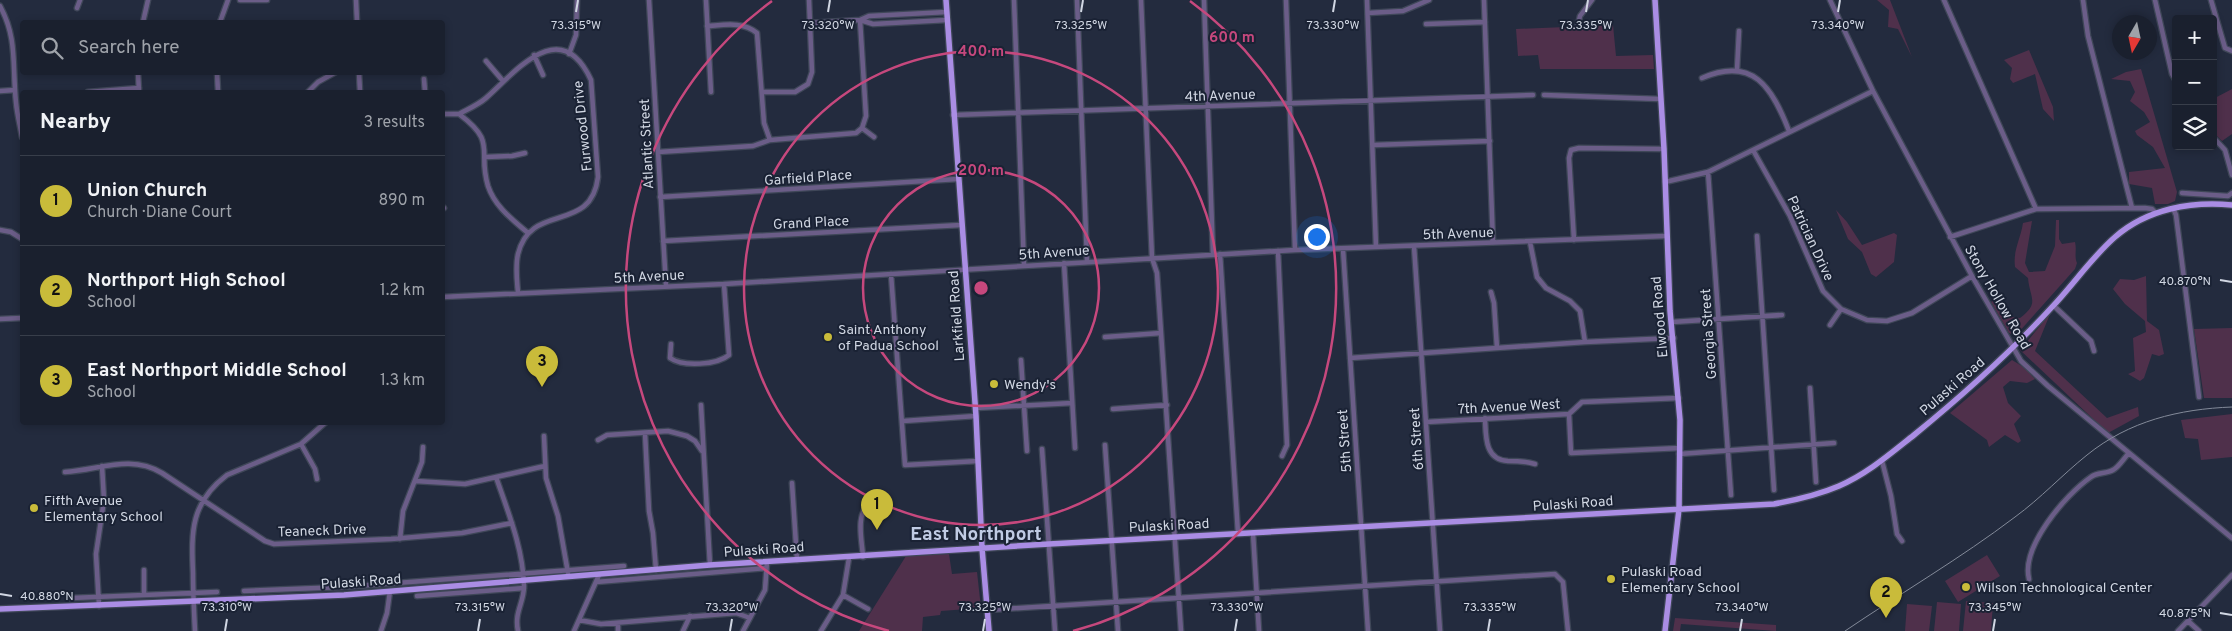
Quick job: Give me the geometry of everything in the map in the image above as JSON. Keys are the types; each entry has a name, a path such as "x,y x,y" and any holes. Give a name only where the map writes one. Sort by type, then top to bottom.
{"main road":[{"name":"Larkfield Road","path":"946,0 976,416 982,548 989,631"},
{"name":"Elwood Road","path":"1655,0 1664,149 1666,236 1679,398 1680,451 1679,509 1665,631"},
{"name":"Pulaski Road","path":"0,609 344,595 523,584 568,574 599,575 710,565 766,565 797,560 1112,540 1753,506 1796,500 1840,486 1882,461 1957,400 2014,348 2054,306 2115,236 2156,213 2173,208 2202,203 2232,205"}],"street":[{"path":"77,8 80,0"},
{"path":"143,20 148,0"},
{"path":"221,20 228,0"},
{"path":"240,0 268,0"},
{"path":"356,0 357,20"},
{"path":"445,114 459,114 484,99 534,55 552,51 569,54 576,35 576,0"},
{"name":"Atlantic Street","path":"649,0 666,286"},
{"path":"706,0 711,92"},
{"path":"762,92 795,92 808,84 812,72 809,0"},
{"path":"1014,0 1024,266"},
{"path":"1077,0 1088,261"},
{"path":"1141,0 1152,258 1157,273 1182,631"},
{"path":"1204,0 1213,255"},
{"path":"1286,0 1295,250"},
{"path":"1367,0 1376,247"},
{"path":"1368,13 1403,11 1429,0"},
{"path":"1484,0 1493,242"},
{"path":"1578,25 1580,16 1592,0"},
{"name":"Stony Hollow Road","path":"1830,0 1873,91 1950,236 2022,361 2048,386 2232,538"},
{"path":"1944,0 2036,209"},
{"path":"2083,0 2088,36 2132,208"},
{"path":"2155,0 2172,74"},
{"path":"2212,0 2225,48 2232,51"},
{"path":"1,8 13,39 15,90 20,124"},
{"path":"810,23 860,20 870,16 947,12"},
{"path":"917,14 917,21"},
{"path":"658,152 753,146 770,140 850,135 862,128 866,116 860,20"},
{"path":"860,20 873,24 947,20"},
{"path":"1426,24 1485,22"},
{"path":"708,26 746,26 757,33 764,123 770,140"},
{"path":"1737,70 1739,31"},
{"name":"Furwood Drive","path":"528,233 543,222 572,215 581,210 596,191 598,177 591,80 586,70 569,54"},
{"path":"534,55 543,75"},
{"path":"486,61 504,81"},
{"path":"1702,78 1713,73 1737,70 1756,77 1770,90 1789,131"},
{"path":"138,75 139,90"},
{"path":"217,75 218,90"},
{"path":"310,90 318,82 331,75"},
{"path":"359,75 360,90"},
{"path":"424,79 425,90"},
{"path":"0,91 15,90"},
{"path":"1665,182 1708,172 1873,91"},
{"path":"1544,95 1661,99"},
{"name":"4th Avenue","path":"953,115 1487,96 1533,96"},
{"path":"459,114 478,131 485,146 486,178 492,195 506,214 528,233 519,252 517,262 518,293"},
{"path":"862,128 874,137"},
{"path":"1373,145 1490,141"},
{"path":"2217,142 2225,150 2232,175"},
{"path":"1574,240 1570,150 1579,148 1664,149"},
{"name":"Patrician Drive","path":"1753,150 1790,216 1824,291 1841,309 1866,320 1887,322 1912,313 1972,276"},
{"path":"486,157 512,156 525,153"},
{"name":"Georgia Street","path":"1708,172 1731,495"},
{"name":"Garfield Place","path":"660,197 958,179"},
{"path":"2182,193 2228,196 2232,193"},
{"path":"1950,236 2036,209 2132,208 2152,209 2156,213"},
{"path":"2173,208 2176,215 2198,398"},
{"name":"Grand Place","path":"663,241 962,225"},
{"path":"0,230 11,232 20,238"},
{"name":"5th Avenue","path":"445,297 724,284 1295,250 1666,236"},
{"path":"1756,236 1774,490"},
{"path":"1530,242 1537,277 1546,288 1570,301 1580,311 1585,342"},
{"name":"6th Street","path":"1414,246 1440,631"},
{"name":"5th Street","path":"1343,249 1368,631"},
{"path":"1278,251 1287,445 1282,456"},
{"path":"1220,254 1238,533"},
{"path":"1064,263 1074,448"},
{"path":"891,274 905,465 978,461"},
{"path":"671,344 670,358 678,363 716,361 732,356 724,284"},
{"path":"1491,292 1494,304 1497,348"},
{"path":"2054,306 2091,341 2094,351"},
{"path":"1830,325 1841,309"},
{"path":"1672,322 1782,315"},
{"path":"0,319 20,318"},
{"path":"1105,337 1161,333"},
{"path":"1350,358 1674,338"},
{"path":"1022,360 1027,452"},
{"path":"1810,388 1816,482"},
{"name":"7th Avenue West","path":"1426,422 1568,414 1582,402 1679,398"},
{"path":"975,408 1072,403"},
{"path":"701,405 710,565"},
{"path":"1113,409 1166,405"},
{"path":"1568,414 1571,453 1728,450 1834,443"},
{"path":"903,421 976,416"},
{"path":"1485,418 1486,441 1490,453 1501,460 1523,460 1535,464"},
{"path":"195,631 192,534 203,500 217,483 227,475 301,444 323,425"},
{"path":"598,440 607,435 668,431 680,433 695,441 703,452"},
{"path":"645,433 649,511 656,570"},
{"path":"544,436 548,488 560,525 568,574"},
{"path":"301,444 315,469 317,479"},
{"path":"1105,445 1118,631"},
{"path":"400,539 403,511 422,462 423,447"},
{"path":"1042,449 1054,631"},
{"path":"2029,579 2027,571 2036,540 2052,516 2092,475 2114,470 2129,453"},
{"path":"1882,461 1892,496 1897,534 1902,541"},
{"name":"Teaneck Drive","path":"65,472 85,471 122,463 145,464 162,473 264,541 274,544 400,539 462,533 512,523"},
{"path":"99,606 96,554 104,500 102,466"},
{"path":"415,481 465,484 545,466"},
{"path":"496,477 517,540 522,574 523,584 516,620 518,631"},
{"path":"792,483 797,560"},
{"path":"863,557 861,516 863,508 870,503"},
{"path":"1253,533 1259,631"},
{"path":"821,631 843,595 849,558"},
{"path":"596,582 766,565 767,582 765,590 743,631"},
{"path":"244,591 343,587 522,574 568,574 624,566"},
{"path":"144,570 144,594"},
{"path":"988,610 1555,574 1563,582 1568,631"},
{"path":"574,631 599,575"},
{"path":"2178,631 2232,575"},
{"path":"418,596 523,584"},
{"path":"343,587 344,595"},
{"path":"267,590 267,598"},
{"path":"381,631 387,613 390,591"},
{"path":"71,598 217,592"},
{"path":"843,595 868,609"},
{"path":"579,620 601,624 736,612 750,618"},
{"path":"684,631 690,616"},
{"path":"2188,621 2199,631"},
{"path":"618,622 618,631"}],"shaded area":[{"path":"1877,0 1890,0 1912,57 1898,29 1888,27 1889,10"},
{"path":"1613,25 1616,56 1653,55 1654,69 1540,69 1538,55 1518,56 1516,29"},
{"path":"2029,50 2053,107 2054,121 2043,109 2035,74 2013,83 2010,79 2012,68 2004,60"},
{"path":"2141,69 2177,192 2175,201 2168,204 2155,204 2152,188 2129,184 2129,172 2165,168 2153,147 2137,135 2135,131 2150,122 2144,112 2130,101 2135,92 2130,81 2111,79 2126,72"},
{"path":"2232,89 2232,134 2222,141 2217,136 2217,97"},
{"path":"1836,210 1847,222 1862,245 1894,233 1897,235 1894,262 1876,277 1871,274 1862,252 1848,239"},
{"path":"2056,220 2059,220 2059,239 2062,244 2075,242 2077,263 2075,269 2018,333 2014,335 2009,333 1991,302 1997,297 2001,298 2004,307 2011,317 2020,318 2030,308 2032,300 2028,278 2015,267 2016,250 2023,223 2032,221 2025,263 2029,272 2045,271 2055,246"},
{"path":"2146,276 2147,321 2159,330 2164,354 2159,356 2152,354 2144,378 2140,381 2128,374 2135,371 2133,338 2146,332 2145,321 2125,304 2113,289 2120,279 2134,280"},
{"path":"2050,314 2035,351 2107,418 2138,407 2139,416 2108,433 2020,350"},
{"path":"2232,328 2232,398 2204,398 2194,329"},
{"path":"2012,360 2025,368 2035,379 2027,383 2010,381 2003,387 2008,403 2021,416 2014,424 2021,441 2018,443 2005,435 1989,447 1987,440 1950,413"},
{"path":"2232,414 2232,457 2201,460 2198,439 2185,438 2181,420"},
{"path":"949,554 952,574 977,572 981,608 941,611 940,615 923,617 922,631 859,631 906,556"},
{"path":"1987,555 2000,576 1958,602 1945,581"},
{"path":"1966,601 1993,603 1991,631 1963,631"},
{"path":"1937,602 1961,604 1959,631 1934,631"},
{"path":"1907,604 1932,606 1929,631 1905,631"},
{"path":"1675,618 1776,625 1776,631 1681,624 1680,631 1673,631"}],"railway":[{"path":"1845,631 2015,517 2087,455 2120,433 2137,425 2174,414 2232,407"}],"place":[{"name":"Saint Anthony of Padua School","path":"828,337"},
{"name":"Wendy's","path":"994,384"},
{"name":"East Northport Middle School","path":"542,387"},
{"name":"Fifth Avenue Elementary School","path":"34,508"},
{"name":"Union Church","path":"877,530"},
{"name":"Pulaski Road Elementary School","path":"1611,579"},
{"name":"Wilson Technological Center","path":"1966,587"},
{"name":"Northport High School","path":"1886,618"}],"district":[{"name":"East Northport","path":"976,533"}]}
